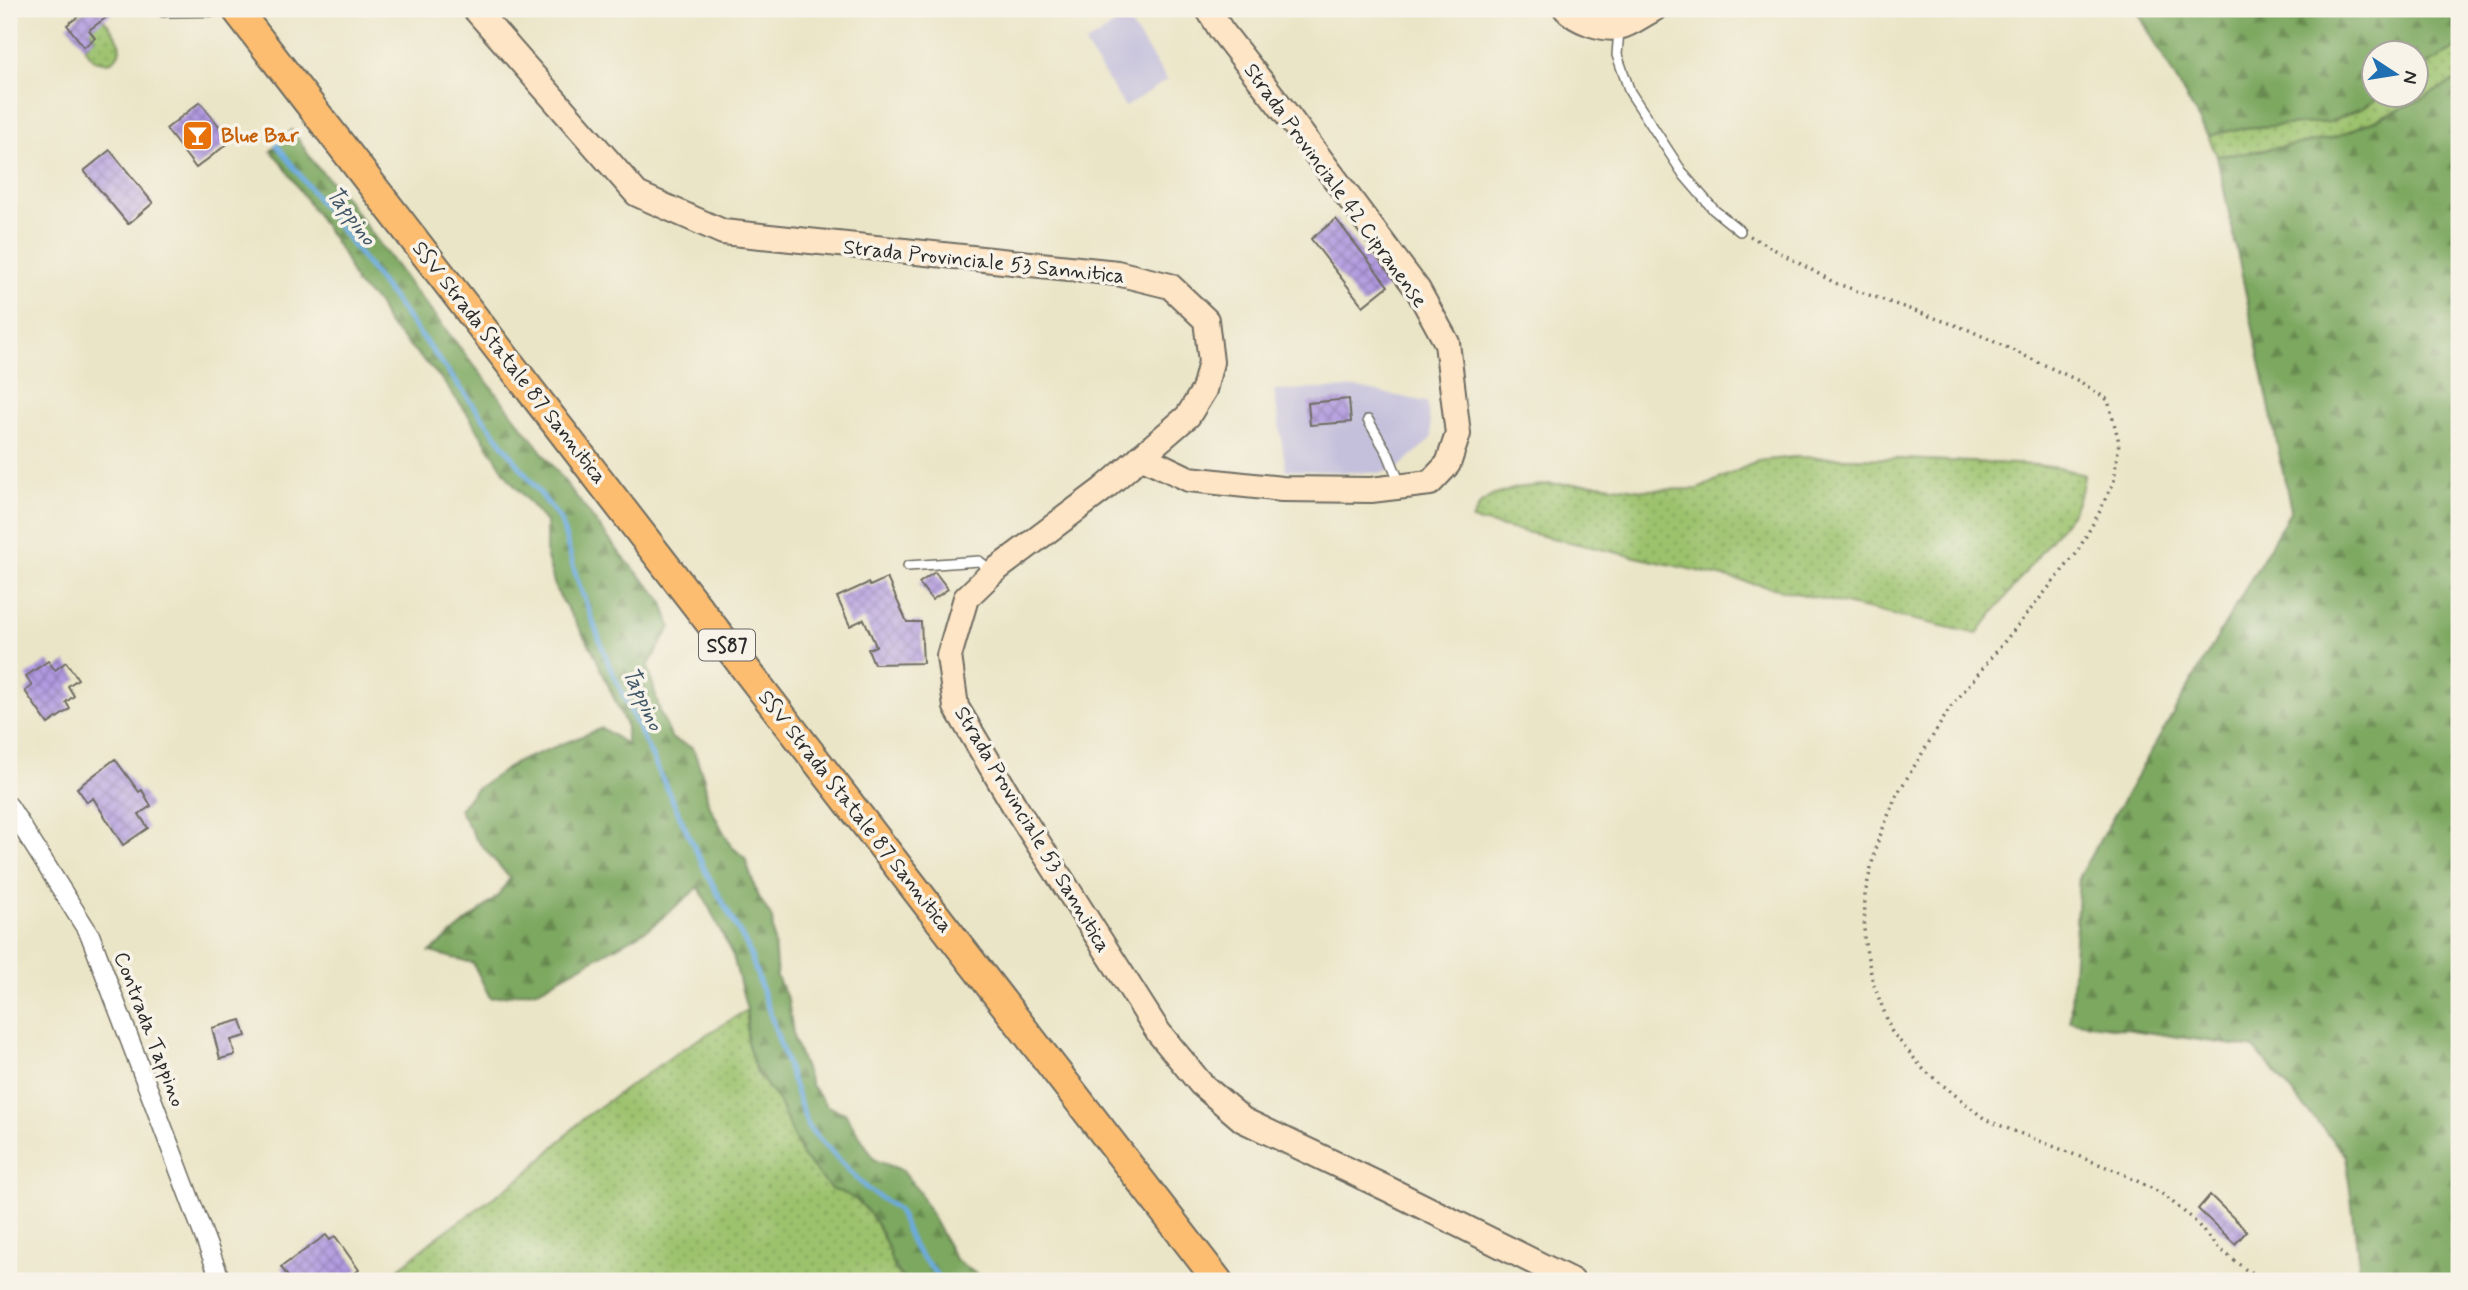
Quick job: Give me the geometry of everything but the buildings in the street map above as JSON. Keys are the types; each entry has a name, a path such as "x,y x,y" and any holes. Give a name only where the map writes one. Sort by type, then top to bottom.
{"main road":[{"name":"SSV Strada Statale 87 Sannitica","path":"237,10 1218,1281"}],"street":[{"name":"Strada Provinciale 53 Sannitica","path":"475,9 637,194 723,232 1118,273 1170,286 1206,320 1211,362 1204,390 1188,415 1102,490 993,572 966,598 949,656 956,707 1029,828 1167,1043 1200,1084 1243,1120 1572,1281"},
{"name":"Strada Provinciale 42 Cipranense","path":"1142,456 1189,480 1282,489 1401,488 1430,483 1448,464 1458,434 1447,343 1418,290 1221,30 1208,9"},
{"path":"1566,9 1574,17 1598,25 1619,27 1654,9"},
{"name":"Contrada Tappino","path":"9,806 90,935 221,1281"}],"lane":[{"path":"160,9 163,12 237,10"},
{"path":"1619,27 1617,55 1630,92 1684,175 1714,210 1741,230"},
{"path":"1368,420 1388,454 1401,488"},
{"path":"908,566 979,561 993,572"}],"path":[{"path":"1741,230 1835,283 1969,330 2079,381 2108,400 2119,442 2113,481 2100,511 2076,554 1950,708 1896,796 1877,846 1865,894 1864,939 1873,983 1892,1032 1924,1069 1986,1120 2119,1171 2161,1194 2193,1219 2216,1246 2245,1269 2270,1281"}],"shaded area":[{"path":"1126,17 1167,80 1125,107 1085,44"},
{"path":"1358,388 1427,402 1432,438 1397,469 1380,473 1286,470 1274,390"}],"green space":[{"path":"88,9 95,9 112,29 119,44 116,58 108,63 94,60 84,47 95,37 79,16"},
{"path":"2136,9 2459,9 2459,47 2430,62 2430,38 2360,38 2360,109 2330,122 2242,128 2208,136"},
{"path":"2459,47 2459,78 2430,94 2430,62"},
{"path":"2459,78 2459,1281 2361,1281 2346,1156 2254,1048 2070,1021 2079,876 2291,510 2217,156 2334,138 2402,108 2430,108 2430,94"},
{"path":"2402,108 2334,138 2246,153 2217,156 2208,136 2242,128 2330,122 2360,109"},
{"path":"292,130 316,166 341,192 622,556 662,600 671,627 648,666 660,712 672,739 693,748 704,779 708,803 731,846 745,858 757,894 772,918 777,977 788,1000 794,1040 811,1085 827,1106 845,1113 875,1160 902,1170 919,1192 955,1259 986,1281 907,1281 894,1267 884,1238 868,1211 852,1197 832,1190 802,1156 778,1100 757,1073 747,1042 747,1010 733,956 699,887 650,928 538,990 490,998 473,963 430,952 497,897 510,878 476,839 459,809 476,789 517,762 602,728 626,744 626,725 593,651 556,590 546,554 546,522 509,479 467,413 439,376 387,323 378,303 356,284 343,254 271,151"},
{"path":"1794,457 2037,465 2084,475 2082,489 2073,511 1977,634 1472,520 1481,503 1492,496 1516,488 1550,484 1598,484 1643,490 1698,489 1758,461"},
{"path":"747,1010 747,1042 757,1073 778,1100 802,1156 861,1203 873,1218 895,1269 907,1281 383,1281 436,1238 526,1174 585,1117 681,1050"}],"waterway":[{"name":"Tappino","path":"277,145 561,521 576,576 609,665 706,872 748,948 808,1127 866,1188 898,1210 913,1246 942,1281"}],"place":[{"name":"Blue Bar","path":"198,135"}]}
